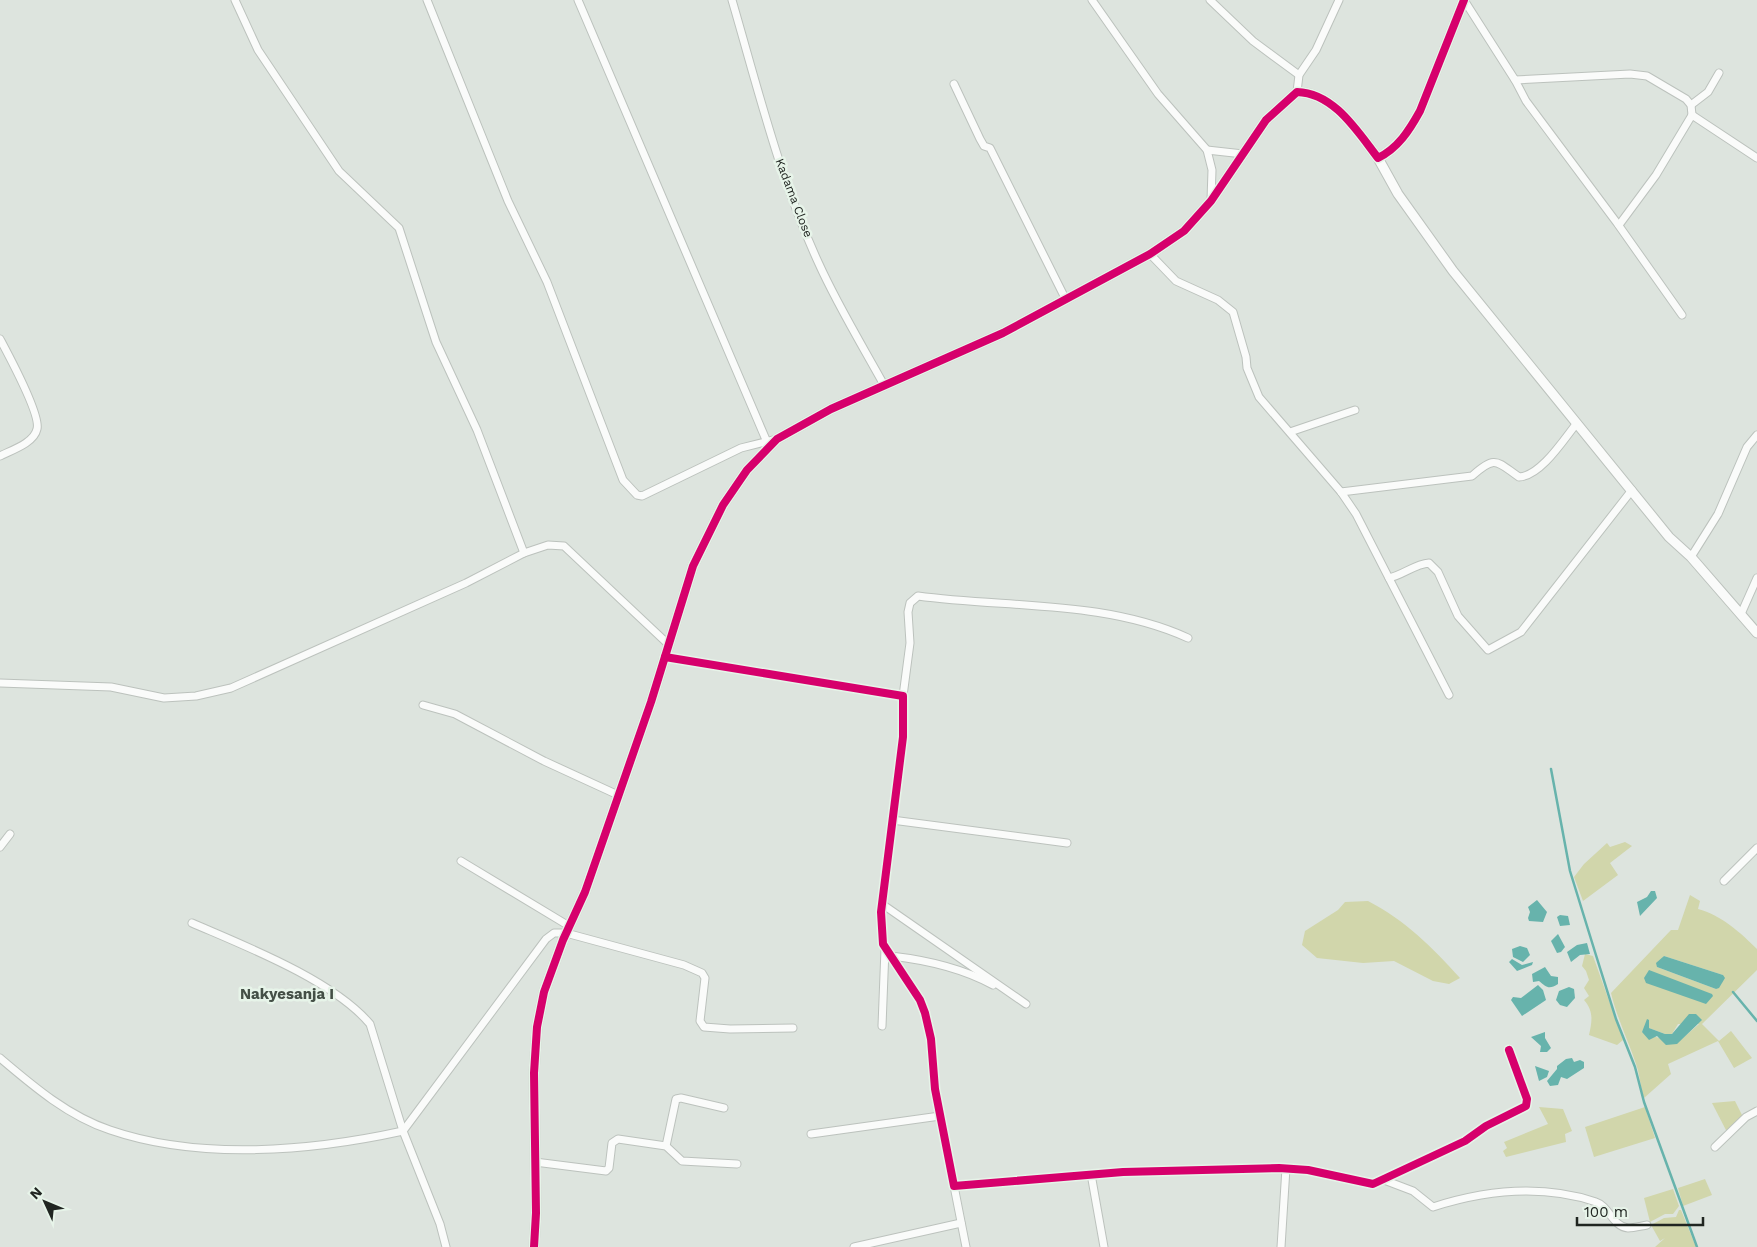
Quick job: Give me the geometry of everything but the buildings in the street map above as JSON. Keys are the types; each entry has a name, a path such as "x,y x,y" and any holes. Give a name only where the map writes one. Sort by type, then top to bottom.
{"street":[{"path":"235,0 267,66 339,171 399,228 436,342 477,430 524,553"},
{"path":"427,0 508,201 548,282 623,480 637,495 642,496 741,448 777,439 831,409 935,365 1066,300 1150,254 1184,231 1211,201 1266,120 1297,92 1299,75 1316,50 1339,0"},
{"path":"578,0 767,442"},
{"name":"Kadama Close","path":"732,0 782,170 818,263 884,385"},
{"path":"1092,0 1158,94 1207,150 1212,170 1211,201"},
{"path":"1210,0 1253,40 1299,75"},
{"path":"1464,0 1515,80 1526,102 1619,225 1682,315"},
{"path":"1378,158 1391,152 1412,125 1464,0"},
{"path":"1691,105 1708,92 1719,73"},
{"path":"1515,80 1630,74 1647,76 1686,99 1691,105 1692,115 1656,174 1619,225"},
{"path":"954,84 980,140 984,146 990,148 1066,300"},
{"path":"1297,92 1309,92 1322,98 1345,117 1378,158 1398,194 1453,271 1669,537 1691,557 1757,633"},
{"path":"1692,115 1757,158"},
{"path":"1207,150 1243,154"},
{"path":"1150,254 1176,281 1218,300 1233,312 1244,347 1246,368 1259,397 1341,492 1356,514 1449,695"},
{"path":"0,339 33,407 37,429 21,446 0,456"},
{"path":"1290,432 1354,410"},
{"path":"1341,492 1472,476 1483,466 1495,462 1500,462 1519,477 1527,477 1551,456 1577,423"},
{"path":"1691,557 1718,514 1746,447 1757,435"},
{"path":"534,1247 534,1073 537,1027 544,992 585,892 666,657 668,644 693,566 723,505 747,470 777,439"},
{"path":"1389,578 1398,576 1420,563 1429,562 1438,572 1458,616 1488,650 1521,632 1632,490"},
{"path":"0,683 110,687 164,698 196,696 231,688 457,587 524,553 548,545 564,546 668,644"},
{"path":"1741,614 1757,578"},
{"path":"882,1026 885,949 880,928 903,737 903,696 910,643 908,612 910,603 918,596 1088,612 1134,619 1166,628 1188,638"},
{"path":"666,657 903,696"},
{"path":"423,705 455,714 544,762 618,795"},
{"path":"892,820 1067,842"},
{"path":"0,847 10,834"},
{"path":"1724,881 1757,848"},
{"path":"461,861 568,930 654,958 684,965 702,973 705,978 700,1022 704,1027 730,1029 793,1028"},
{"path":"882,904 1026,1004 964,972 924,960 891,956"},
{"path":"192,923 306,977 358,1010 370,1024 403,1131 440,1224 446,1247"},
{"path":"0,1058 44,1095 110,1130 186,1147 226,1150 264,1149 347,1142 403,1131 546,939 554,933 568,930"},
{"path":"885,949 920,1000 925,1013 940,1116 966,1247"},
{"path":"954,1186 1091,1174 1286,1168 1308,1170 1368,1184 1384,1180 1465,1141 1486,1126 1526,1106 1527,1099 1510,1050"},
{"path":"666,1146 676,1099 681,1098 724,1108"},
{"path":"1715,1147 1746,1117 1757,1111"},
{"path":"812,1134 940,1116"},
{"path":"535,1162 606,1172 609,1168 612,1144 615,1141 666,1146 682,1161 736,1164"},
{"path":"1281,1247 1286,1168"},
{"path":"1091,1174 1104,1247"},
{"path":"1384,1180 1412,1192 1433,1207 1468,1196 1553,1191 1599,1203 1619,1225 1627,1228 1647,1226"},
{"path":"854,1247 961,1223"}],"green space":[{"path":"1625,842 1632,846 1610,863 1618,875 1583,901 1574,877 1584,864 1607,843 1610,847"},
{"path":"1690,895 1700,901 1698,909 1723,920 1757,949 1757,970 1702,1024 1719,1041 1731,1031 1752,1058 1734,1068 1718,1041 1668,1064 1671,1074 1644,1098 1637,1068 1611,993 1671,930 1678,930","holes":["1664,956 1723,975 1716,989 1657,967","1649,1020 1649,1028 1665,1034 1672,1034 1678,1024 1699,1024 1676,1044 1642,1032"]},
{"path":"1368,901 1394,917 1417,935 1460,978 1449,984 1433,981 1394,961 1363,963 1317,958 1302,945 1305,931 1338,910 1345,902"},
{"path":"1585,954 1593,956 1623,1040 1617,1045 1589,1035 1591,1017 1589,1008 1584,1000 1589,996 1584,988 1589,980 1582,966"},
{"path":"1735,1101 1743,1117 1728,1134 1712,1103"},
{"path":"1539,1107 1563,1109 1572,1131 1565,1134 1566,1142 1506,1157 1503,1151 1507,1148 1504,1142 1548,1124"},
{"path":"1645,1107 1655,1138 1594,1157 1585,1127"},
{"path":"1705,1179 1712,1195 1683,1206 1678,1188"},
{"path":"1673,1189 1679,1206 1673,1214 1665,1214 1650,1222 1644,1198"},
{"path":"1679,1210 1681,1210 1696,1247 1655,1247 1665,1238 1660,1241 1651,1225 1664,1218 1676,1217"}],"water":[{"path":"1651,891 1655,891 1657,898 1640,916 1637,902 1647,897"},
{"path":"1537,900 1547,912 1543,922 1529,921 1528,918 1530,912 1528,907"},
{"path":"1560,915 1568,916 1570,925 1560,926 1557,917"},
{"path":"1558,934 1565,947 1561,952 1557,953 1551,941"},
{"path":"1587,943 1590,954 1580,955 1571,962 1567,952 1577,945"},
{"path":"1520,946 1527,948 1530,955 1523,962 1513,957 1512,949"},
{"path":"1664,956 1723,975 1725,978 1719,988 1716,989 1657,967 1656,963"},
{"path":"1512,959 1522,965 1533,962 1532,965 1517,971 1509,962"},
{"path":"1545,967 1551,976 1558,977 1558,984 1555,986 1546,986 1539,981 1533,982 1532,974"},
{"path":"1649,970 1713,996 1706,1004 1646,983 1644,978"},
{"path":"1538,985 1543,990 1546,1000 1522,1016 1511,1000 1513,997 1521,998"},
{"path":"1569,987 1574,989 1575,998 1567,1007 1560,1005 1556,1000 1559,991"},
{"path":"1689,1014 1696,1014 1702,1020 1677,1044 1666,1045 1657,1036 1649,1040 1642,1032 1647,1019 1649,1020 1649,1028 1665,1034 1672,1034"},
{"path":"1545,1032 1545,1038 1551,1048 1547,1052 1540,1052 1541,1046 1531,1037"},
{"path":"1572,1058 1574,1062 1580,1060 1584,1062 1584,1068 1567,1079 1561,1077 1558,1085 1550,1086 1547,1081 1557,1069 1557,1066 1566,1059"},
{"path":"1535,1066 1549,1071 1547,1077 1539,1081"}],"waterway":[{"path":"1551,769 1570,871 1616,1019 1635,1067 1644,1102 1697,1247"},
{"path":"1733,992 1757,1021"}],"cycle path":[{"path":"534,1247 536,1213 534,1073 537,1027 544,992 563,940 585,892 651,702 693,566 723,505 747,470 777,439 831,409 1003,333 1150,254 1184,231 1211,201 1266,120 1297,92 1310,94 1333,106 1344,115 1378,158 1385,154 1402,138 1420,111 1464,0"},
{"path":"665,657 903,696 903,737 881,912 883,944 920,1000 925,1013 931,1039 935,1089 954,1186 1123,1172 1279,1168 1308,1170 1373,1184 1465,1141 1486,1126 1526,1106 1527,1099 1509,1050"}],"district":[{"name":"Nakyesanja I","path":"287,994"}]}
